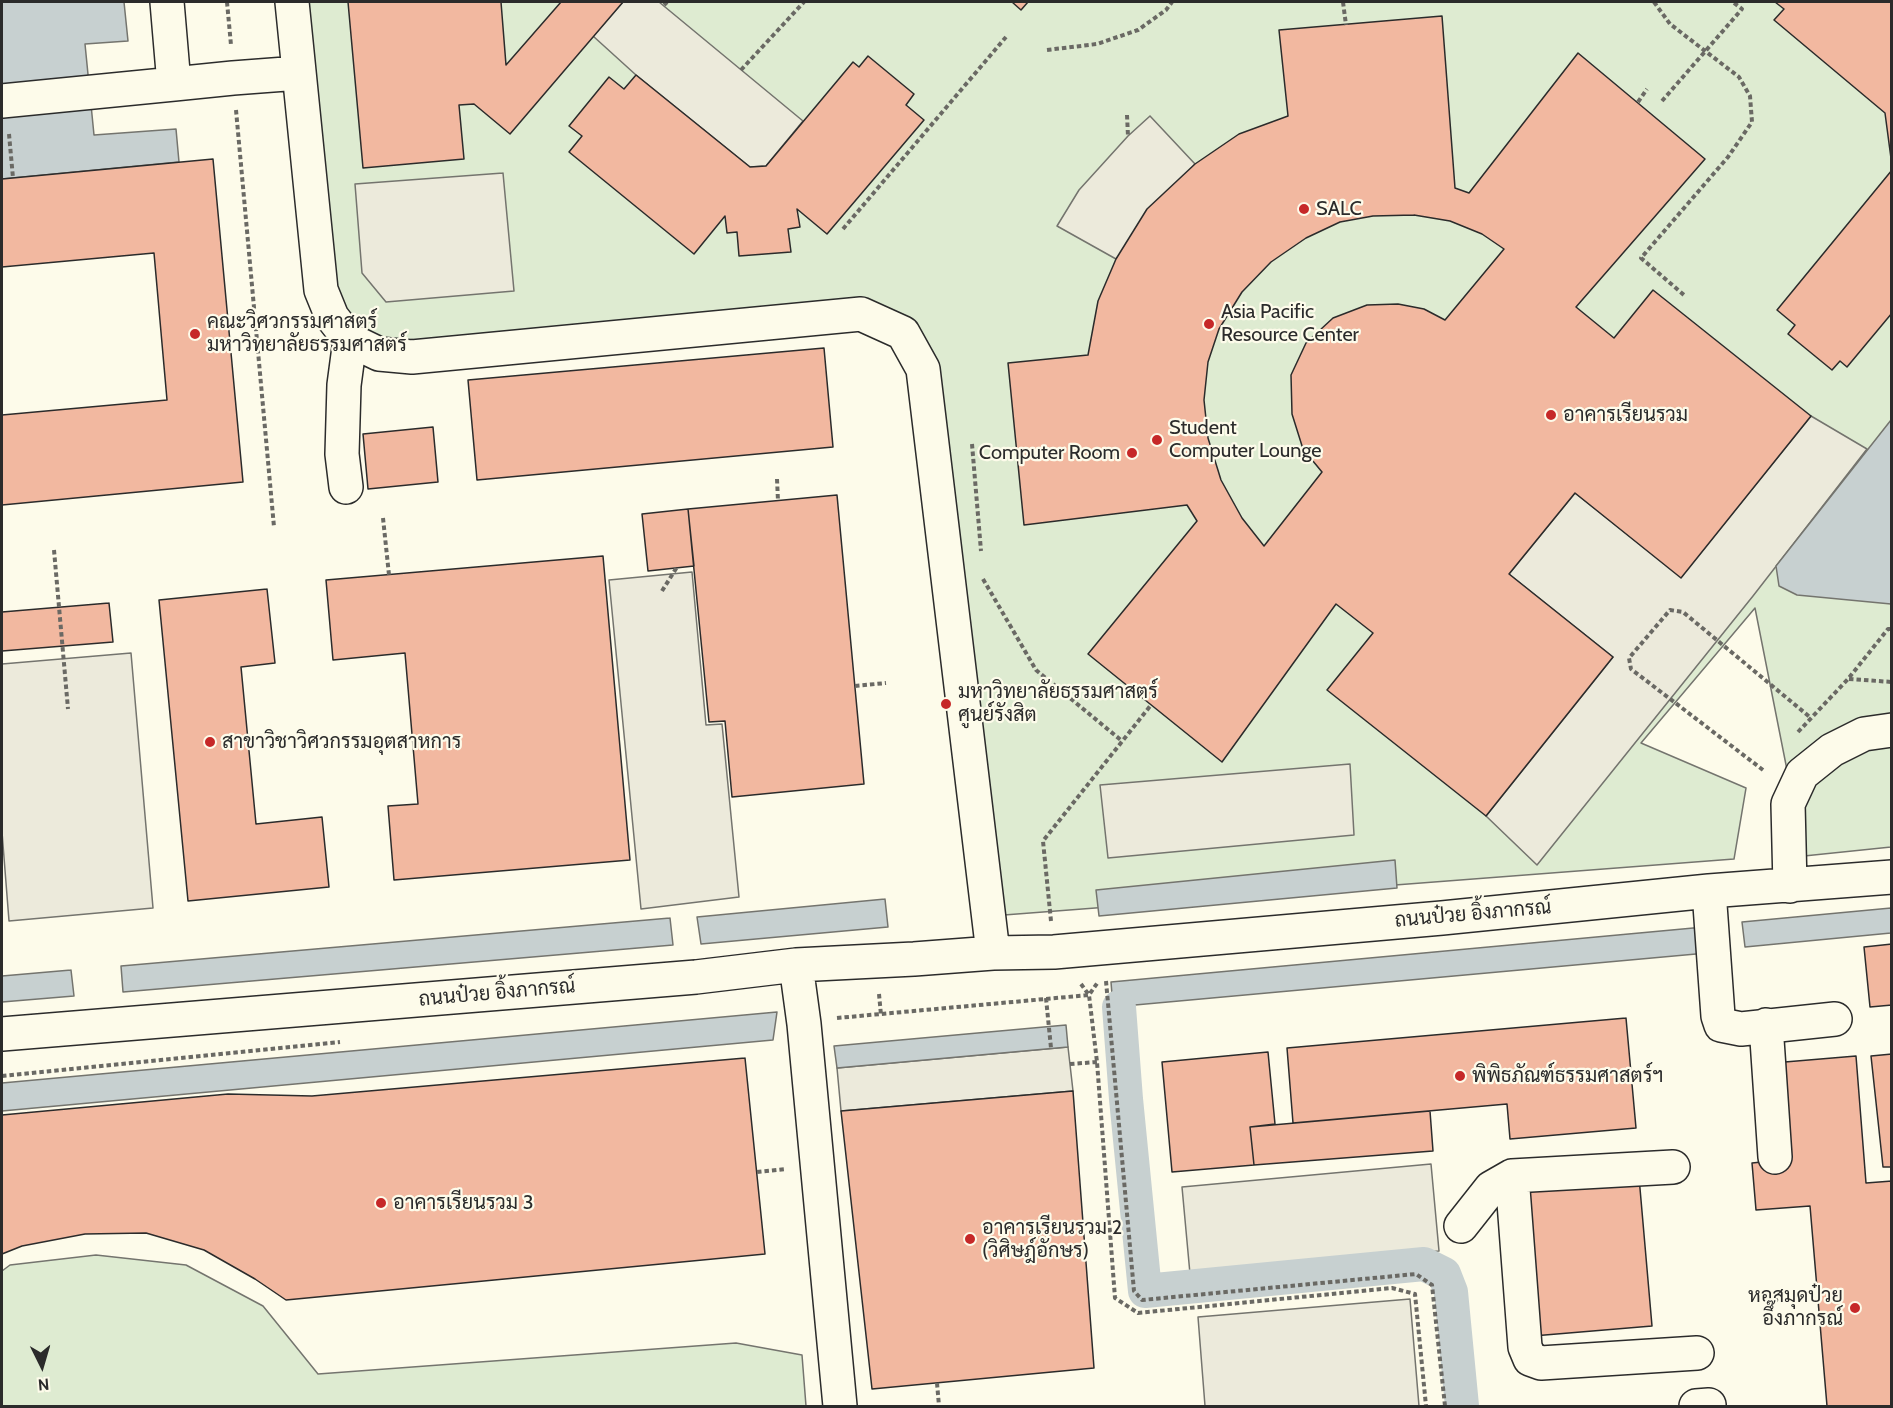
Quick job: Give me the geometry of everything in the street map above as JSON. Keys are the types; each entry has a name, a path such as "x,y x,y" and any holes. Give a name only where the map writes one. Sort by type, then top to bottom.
{"street":[{"path":"161,86 167,2"},
{"path":"292,2 321,291 332,317 350,340 379,354 412,357 861,314 903,333 923,369 993,953"},
{"path":"4,100 233,78 299,74"},
{"path":"346,487 342,454 344,385 350,340"},
{"path":"1790,886 1788,804 1802,774 1833,750 1864,734 1892,730"},
{"name":"ถนนป๋วย อิ้งภากรณ์","path":"2,1034 696,977 796,965 993,953 1054,952 1442,918 1709,891 1892,877"},
{"path":"1709,891 1718,1016 1721,1025 1741,1029 1835,1019"},
{"path":"796,965 804,1024 840,1407"},
{"path":"1766,1025 1775,1157"},
{"path":"1461,1226 1491,1188 1512,1176 1673,1167"},
{"path":"1512,1176 1525,1347 1530,1359 1541,1363 1697,1353"}],"path":[{"path":"227,2 274,527"},
{"path":"741,70 804,2"},
{"path":"1047,50 1097,44 1138,30 1166,10 1172,2"},
{"path":"1343,2 1346,25"},
{"path":"1654,2 1670,24 1739,77 1750,96 1752,122 1728,157 1641,258 1684,295"},
{"path":"1662,101 1742,9 1733,2"},
{"path":"843,229 1006,37"},
{"path":"1638,102 1647,89"},
{"path":"4,100 13,178"},
{"path":"1127,115 1128,136"},
{"path":"972,444 981,557"},
{"path":"777,479 778,501"},
{"path":"383,518 389,575"},
{"path":"54,550 68,709"},
{"path":"662,591 677,567"},
{"path":"982,568 983,580 1035,670 1122,741"},
{"path":"1764,770 1631,669 1629,658 1670,610 1683,612 1811,718"},
{"path":"1892,629 1888,629 1848,679 1892,682"},
{"path":"855,686 886,683"},
{"path":"1054,952 1043,841 1151,705"},
{"path":"1105,973 1134,1291 1142,1300 1416,1274 1432,1285 1445,1407"},
{"path":"1089,995 1097,1062 1115,1298 1138,1313 1392,1288 1415,1294 1426,1407"},
{"path":"1046,998 1051,1048"},
{"path":"1070,1064 1097,1062"},
{"path":"756,1172 791,1168"},
{"path":"937,1383 939,1407"}],"green space":[{"path":"294,2 1891,2 1891,847 1804,856 1755,608 1641,743 1746,788 1734,859 1004,915 923,369 861,314 412,357 350,340 321,290"},
{"path":"96,1255 186,1265 263,1306 318,1374 736,1343 802,1355 806,1406 2,1406 2,1271 10,1265"}],"shaded area":[{"path":"2,2 124,2 128,41 85,44 94,135 176,129 179,162 2,179"},
{"path":"623,2 659,2 803,121 766,166 750,167 636,75 593,36"},
{"path":"1150,116 1195,164 1116,259 1057,226 1079,190 1128,136"},
{"path":"503,173 514,291 386,302 362,273 355,184"},
{"path":"1811,416 1867,449 1753,596 1537,865 1486,816 1613,657 1509,574 1575,493 1681,577"},
{"path":"1891,420 1891,604 1797,595 1779,586 1776,566"},
{"path":"692,572 706,725 722,724 739,897 641,909 609,580"},
{"path":"131,653 153,908 9,921 2,832 2,664"},
{"path":"1350,764 1354,835 1108,858 1100,785"},
{"path":"1395,860 1397,888 1099,916 1096,890"},
{"path":"885,899 888,927 701,944 697,917"},
{"path":"1891,908 1891,933 1745,947 1742,922"},
{"path":"670,918 673,945 123,992 121,966"},
{"path":"1704,927 1707,953 1113,1007 1111,982"},
{"path":"71,970 74,996 2,1002 2,976"},
{"path":"777,1012 773,1040 2,1111 2,1083"},
{"path":"1066,1025 1068,1047 837,1068 834,1046"},
{"path":"1068,1047 1073,1091 841,1111 837,1068"},
{"path":"1431,1164 1439,1251 1190,1274 1182,1187"},
{"path":"1410,1299 1419,1406 1205,1406 1198,1317"}],"building":[{"path":"348,2 501,2 506,65 561,2 623,2 510,134 474,104 459,105 464,159 363,168"},
{"path":"1012,2 1028,2 1021,10"},
{"path":"1775,2 1892,2 1892,166 1885,113 1774,20 1784,9"},
{"name":"อาคารเรียนรวม","path":"1442,16 1455,188 1469,193 1578,53 1705,159 1576,307 1614,338 1653,290 1811,416 1681,578 1575,493 1509,574 1613,657 1486,816 1327,690 1373,633 1336,604 1222,762 1088,654 1197,521 1187,505 1024,525 1008,363 1088,355 1098,301 1116,259 1147,209 1195,164 1239,134 1288,116 1279,30","holes":["1414,215 1450,221 1482,234 1504,249 1445,320 1424,309 1398,304 1367,305 1333,318 1306,343 1291,375 1292,414 1303,449 1322,472 1264,546 1242,518 1221,480 1208,438 1204,400 1208,362 1219,329 1242,292 1271,262 1306,238 1340,222 1373,216"]},
{"path":"868,56 914,94 906,105 924,120 827,234 797,209 800,227 788,229 791,252 739,256 737,232 727,233 725,216 694,254 569,152 582,136 569,126 609,77 624,89 636,75 750,167 766,166 853,62 859,67"},
{"name":"คณะวิศวกรรมศาสตร์ มหาวิทยาลัยธรรมศาสตร์","path":"213,159 243,482 2,505 2,415 167,400 154,253 2,267 2,179"},
{"path":"1892,170 1892,313 1847,367 1840,361 1832,370 1788,334 1795,325 1777,310"},
{"path":"824,348 833,447 477,480 468,380"},
{"path":"433,427 438,482 368,489 363,434"},
{"path":"837,495 864,784 732,797 725,721 709,722 688,509"},
{"path":"688,509 694,566 648,571 642,514"},
{"path":"603,556 630,860 394,880 388,806 418,804 405,653 333,660 326,580"},
{"name":"สาขาวิชาวิศวกรรมอุตสาหการ","path":"267,589 275,663 241,667 256,824 322,817 329,887 188,901 159,600"},
{"path":"109,603 113,642 2,651 2,612"},
{"path":"1892,944 1892,1005 1870,1007 1864,947"},
{"name":"พิพิธภัณฑ์ธรรมศาสตร์ฯ","path":"1626,1018 1636,1128 1510,1139 1507,1104 1293,1123 1287,1048"},
{"path":"1268,1052 1275,1124 1250,1127 1254,1165 1172,1172 1162,1062"},
{"path":"1892,1054 1892,1167 1883,1167 1871,1056"},
{"name":"หอสมุดป๋วย อึ๊งภากรณ์","path":"1856,1056 1866,1183 1892,1181 1892,1406 1827,1406 1810,1206 1756,1210 1752,1163 1781,1160 1773,1063"},
{"name":"อาคารเรียนรวม 3","path":"745,1058 765,1254 286,1300 204,1250 146,1233 85,1234 22,1246 2,1254 2,1115 228,1094 312,1096"},
{"name":"อาคารเรียนรวม 2 (วิศิษฎ์อักษร)","path":"1073,1091 1094,1368 872,1389 841,1111"},
{"path":"1430,1111 1433,1151 1254,1165 1250,1127"},
{"path":"1639,1177 1652,1326 1533,1336 1520,1188"}],"waterway":[{"path":"1119,1007 1145,1291 1424,1264 1444,1274 1451,1292 1462,1406"}],"place":[{"name":"SALC","path":"1304,209"},
{"name":"Asia Pacific Resource Center","path":"1209,324"},
{"name":"คณะวิศวกรรมศาสตร์ มหาวิทยาลัยธรรมศาสตร์","path":"195,334"},
{"name":"อาคารเรียนรวม","path":"1551,415"},
{"name":"Student Computer Lounge","path":"1157,440"},
{"name":"Computer Room","path":"1132,453"},
{"name":"มหาวิทยาลัยธรรมศาสตร์ ศูนย์รังสิต","path":"946,704"},
{"name":"สาขาวิชาวิศวกรรมอุตสาหการ","path":"210,742"},
{"name":"พิพิธภัณฑ์ธรรมศาสตร์ฯ","path":"1460,1076"},
{"name":"อาคารเรียนรวม 3","path":"381,1203"},
{"name":"อาคารเรียนรวม 2 (วิศิษฎ์อักษร)","path":"970,1239"},
{"name":"หอสมุดป๋วย อึ๊งภากรณ์","path":"1855,1308"}]}
